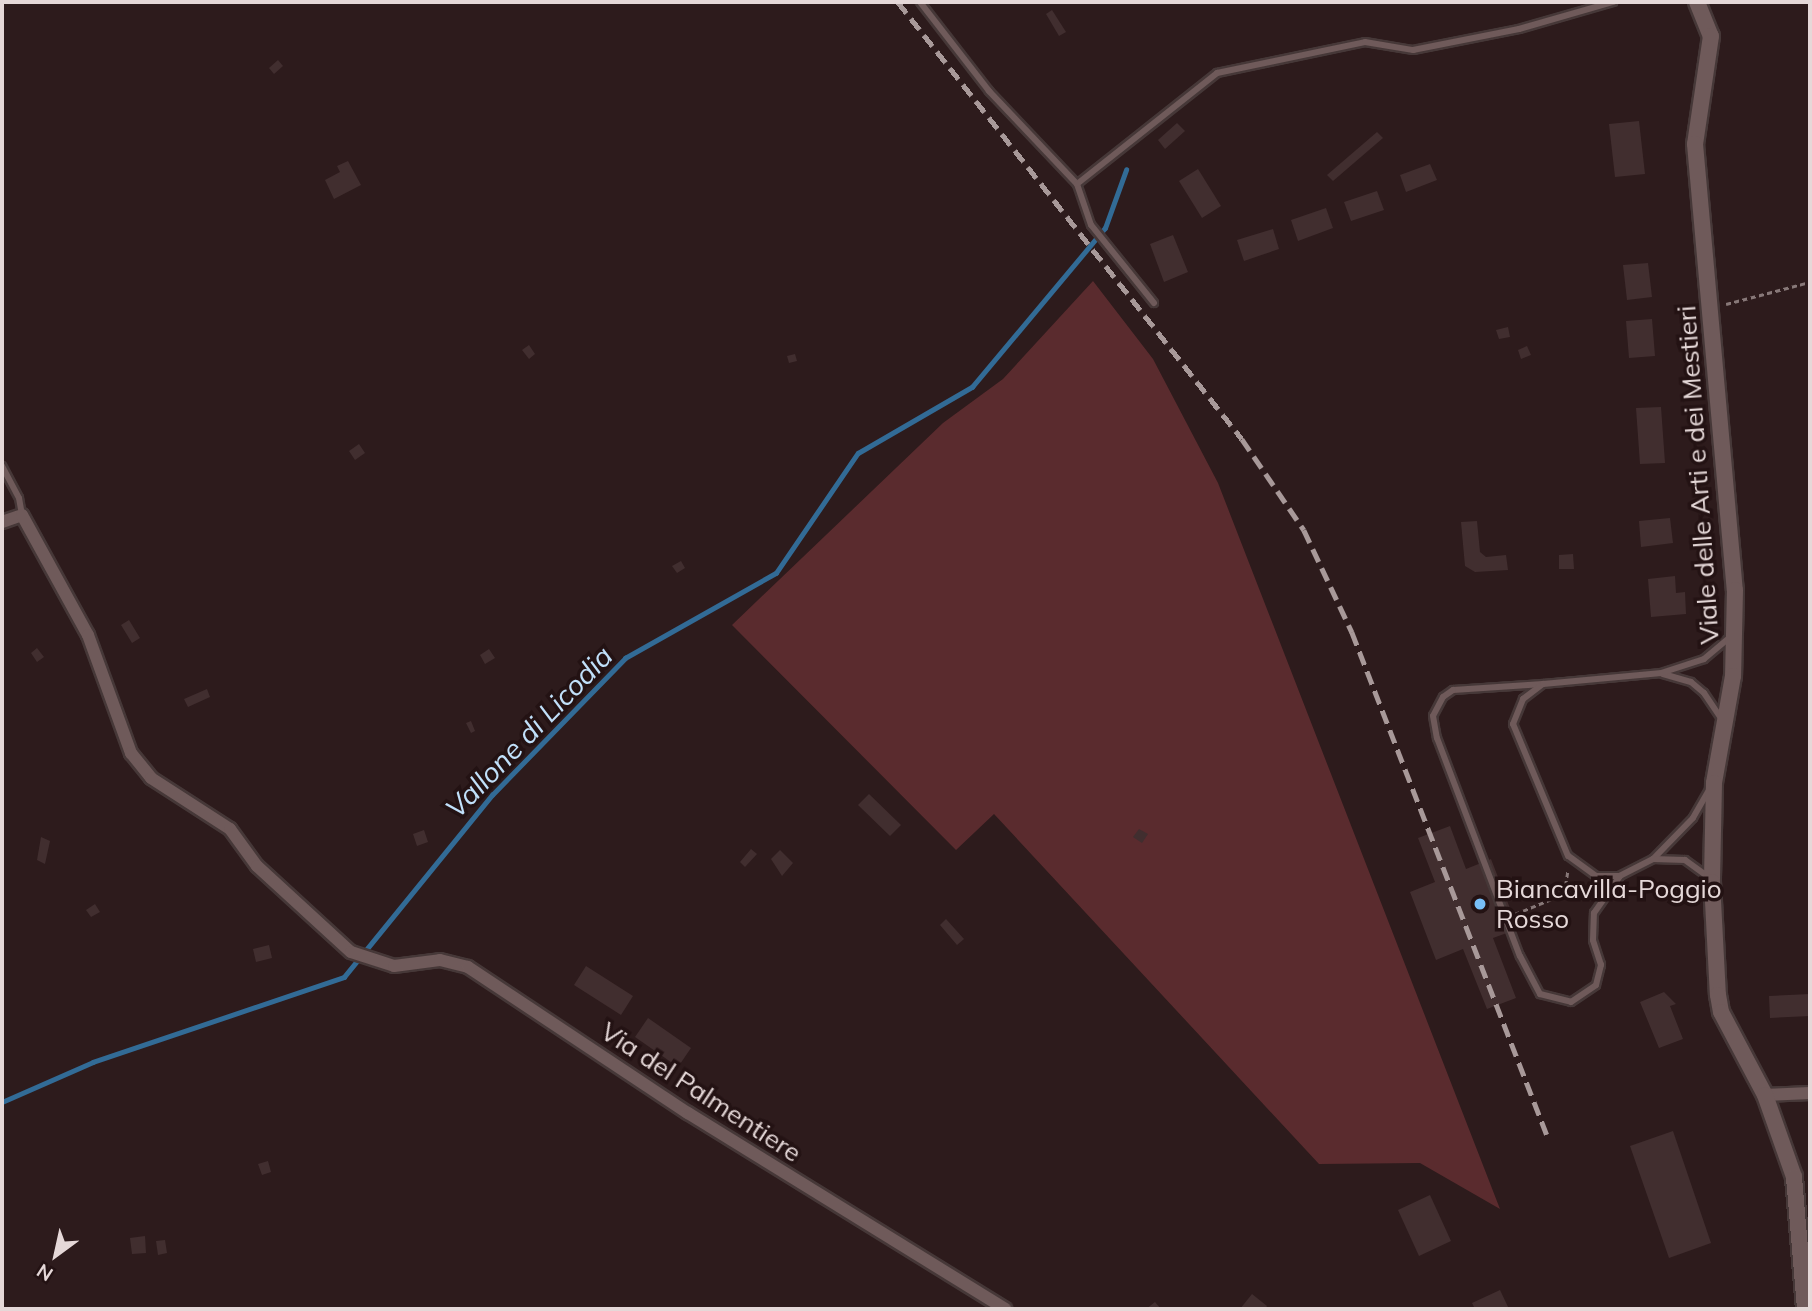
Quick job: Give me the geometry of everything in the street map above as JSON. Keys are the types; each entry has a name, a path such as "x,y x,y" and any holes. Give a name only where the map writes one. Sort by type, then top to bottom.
{"street":[{"name":"Viale delle Arti e dei Mestieri","path":"1697,2 1711,36 1695,144 1734,577 1734,632 1724,724 1714,783 1712,882 1721,1012 1765,1095 1794,1177 1805,1309"},
{"path":"2,522 22,515"},
{"name":"Via del Palmentiere","path":"22,515 88,635 131,754 151,778 230,829 257,866 360,957 394,966 440,960 468,967 688,1113 1005,1309"},
{"path":"1765,1095 1810,1093"}],"lane":[{"path":"920,2 989,91 1076,184 1091,225 1153,303"},
{"path":"1076,184 1217,73 1365,42 1413,50 1519,29 1613,2"},
{"path":"2,466 15,489 22,515"},
{"path":"1620,876 1594,913 1599,979 1576,1000 1558,1002 1540,994 1530,982 1505,918 1437,738 1433,716 1443,697 1453,690 1661,673 1704,659 1734,632"},
{"path":"1661,673 1690,682 1704,693 1724,724"},
{"path":"1543,684 1523,699 1513,724 1568,856 1596,876 1620,876 1653,859 1693,818 1714,783"},
{"path":"1653,859 1685,860 1712,882"}],"path":[{"path":"1712,310 1810,282"},
{"path":"1505,918 1564,894 1568,856"}],"shaded area":[{"path":"1093,281 1153,359 1218,483 1500,1209 1420,1163 1319,1164 994,814 956,850 732,625 943,423 1003,379"}],"building":[{"path":"1052,10 1066,32 1059,36 1046,14"},
{"path":"278,60 283,66 274,74 269,68"},
{"path":"1639,121 1645,174 1615,177 1609,124"},
{"path":"1177,123 1185,131 1165,149 1158,140"},
{"path":"1377,132 1383,138 1333,181 1327,175"},
{"path":"348,161 361,185 334,199 325,180 340,172 337,166"},
{"path":"1430,164 1437,180 1406,192 1400,175"},
{"path":"1198,169 1221,206 1202,218 1179,181"},
{"path":"1377,191 1384,210 1351,221 1344,202"},
{"path":"1326,208 1333,228 1298,241 1291,220"},
{"path":"1273,229 1279,249 1244,261 1237,240"},
{"path":"1173,235 1188,272 1164,282 1150,244"},
{"path":"1648,263 1652,297 1627,300 1623,265"},
{"path":"1652,319 1655,356 1629,358 1626,321"},
{"path":"1508,327 1510,337 1499,339 1496,330"},
{"path":"529,345 535,354 529,359 522,350"},
{"path":"1527,346 1531,355 1521,359 1518,350"},
{"path":"795,354 797,361 789,363 787,356"},
{"path":"1661,407 1665,463 1640,464 1636,408"},
{"path":"359,444 365,453 355,460 349,451"},
{"path":"1670,518 1673,543 1641,547 1639,521"},
{"path":"1477,521 1480,552 1486,557 1506,555 1508,570 1475,572 1465,566 1461,522"},
{"path":"1573,554 1574,569 1559,569 1559,555"},
{"path":"681,561 685,568 677,573 672,566"},
{"path":"1675,576 1676,593 1685,592 1686,614 1651,617 1648,579"},
{"path":"129,620 140,638 132,643 121,625"},
{"path":"37,648 44,657 37,662 31,653"},
{"path":"489,649 495,658 485,664 480,655"},
{"path":"207,689 210,697 188,707 184,699"},
{"path":"471,721 475,731 471,733 466,723"},
{"path":"869,794 901,825 890,836 858,805"},
{"path":"1450,826 1466,869 1491,859 1518,929 1493,938 1516,998 1487,1009 1463,949 1436,960 1410,892 1435,882 1418,838"},
{"path":"1139,829 1148,834 1142,843 1133,837"},
{"path":"424,830 428,842 417,846 413,834"},
{"path":"41,837 50,841 45,864 37,860"},
{"path":"751,849 757,854 745,867 740,862"},
{"path":"780,850 793,863 782,876 771,859"},
{"path":"95,904 100,912 91,917 86,910"},
{"path":"946,919 964,939 957,945 940,925"},
{"path":"269,945 272,958 256,962 253,949"},
{"path":"586,966 633,996 621,1015 574,985"},
{"path":"1664,992 1676,1004 1670,1006 1683,1039 1659,1048 1640,1002"},
{"path":"1810,994 1810,1016 1770,1018 1769,996"},
{"path":"648,1018 691,1048 678,1067 635,1037"},
{"path":"1673,1131 1711,1243 1669,1258 1630,1146"},
{"path":"268,1161 271,1172 262,1175 258,1164"},
{"path":"1430,1195 1451,1241 1419,1256 1398,1210"},
{"path":"145,1236 146,1253 132,1254 130,1238"},
{"path":"165,1240 167,1253 158,1255 156,1241"},
{"path":"1500,1290 1509,1309 1475,1309 1472,1303"},
{"path":"1252,1294 1267,1306 1265,1309 1240,1309"},
{"path":"1155,1302 1161,1309 1146,1309"}],"waterway":[{"name":"Vallone di Licodia","path":"2,1102 93,1062 344,977 492,795 625,658 776,573 858,453 972,387 1105,228 1126,170"}],"railway":[{"path":"898,2 1242,439 1304,530 1352,632 1547,1135"}],"place":[{"name":"Biancavilla-Poggio Rosso","path":"1480,904"}]}
